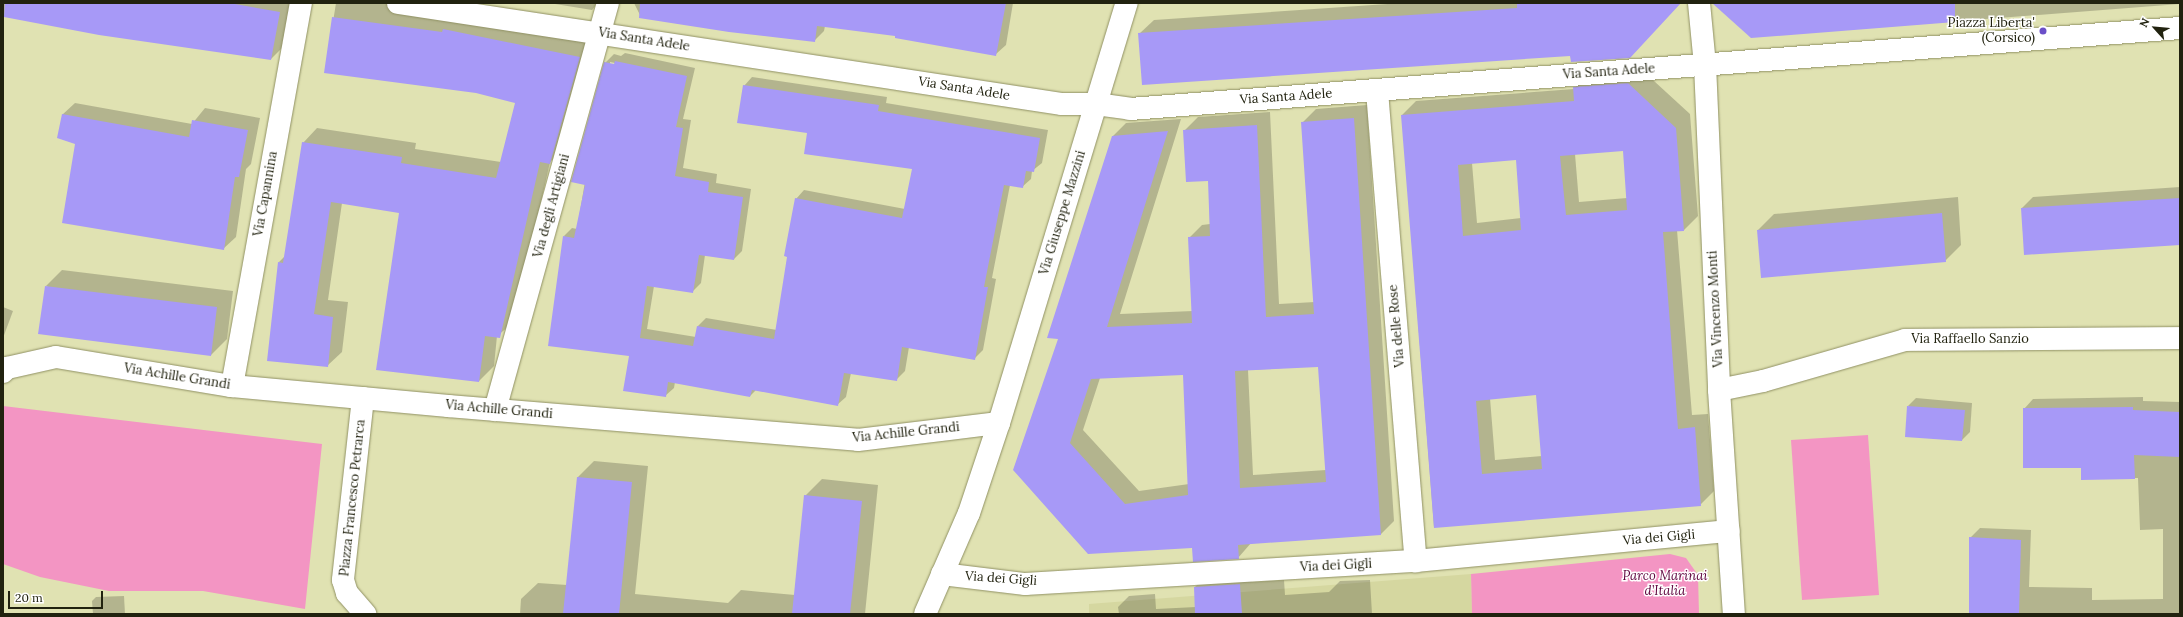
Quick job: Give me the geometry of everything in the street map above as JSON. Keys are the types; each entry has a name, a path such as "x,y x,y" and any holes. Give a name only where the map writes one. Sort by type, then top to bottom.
{"street":[{"name":"Via Capannina","path":"232,386 300,3"},
{"name":"Via Santa Adele","path":"398,3 1062,104 1096,104 1130,109 2180,28"},
{"name":"Via degli Artigiani","path":"495,410 608,3"},
{"name":"Via Giuseppe Mazzini","path":"925,614 969,513 999,423 1127,3"},
{"name":"Via Vincenzo Monti","path":"1699,3 1705,65 1720,390 1734,614"},
{"name":"Via delle Rose","path":"1377,90 1416,561"},
{"name":"Via Raffaello Sanzio","path":"1720,390 1763,381 1905,340 2180,338"},
{"name":"Via Achille Grandi","path":"3,372 7,368 56,357 232,386 495,410 858,440 999,423"},
{"name":"Piazza Francesco Petrarca","path":"363,398 343,580 347,593 365,614"},
{"name":"Via dei Gigli","path":"942,574 1025,584 1416,561 1729,531"}],"shaded area":[{"path":"1471,574 1472,614 1089,614 1089,604"}],"green space":[{"path":"3,406 322,444 305,609 203,591 109,591 40,577 3,564"},
{"path":"1868,435 1879,595 1802,600 1791,440"},
{"name":"Parco Marinai d’Italia","path":"1670,554 1686,558 1698,575 1699,614 1472,614 1471,574"}],"building":[{"path":"5,3 229,3 280,12 271,60 99,35 4,17"},
{"path":"640,3 1006,3 996,56 895,38 895,36 817,26 815,42 729,32 639,18"},
{"path":"1517,3 1681,3 1630,58 1571,62 1570,56 1142,85 1138,33 1517,8"},
{"path":"1712,3 1955,3 1955,22 1751,38"},
{"path":"332,17 442,32 443,29 580,57 550,164 540,162 500,338 485,336 479,382 376,370 399,213 331,202 314,314 333,317 328,367 267,361 278,262 283,263 302,142 402,157 401,163 496,178 515,103 476,93 324,73"},
{"path":"615,61 687,76 676,127 683,128 675,176 709,182 708,192 743,197 734,260 699,255 693,293 647,286 640,338 693,346 697,326 774,339 787,257 784,256 795,198 902,218 912,169 804,154 807,133 737,123 743,85 879,105 878,111 1040,138 1034,172 1026,171 1023,188 1004,185 984,287 988,287 975,360 902,347 897,381 844,373 838,406 752,390 750,397 668,382 666,397 623,391 629,356 548,346 563,236 574,238 585,185 571,182 604,62 614,64"},
{"path":"1628,83 1676,128 1684,231 1663,232 1678,429 1695,427 1701,506 1434,528 1401,115 1574,101 1573,87","holes":["1623,151 1627,210 1566,215 1560,156","1516,160 1521,230 1463,236 1458,165","1536,395 1542,469 1482,474 1476,401"]},
{"path":"62,114 189,137 192,120 248,130 239,177 235,177 224,250 62,223 75,144 57,138"},
{"path":"1354,118 1381,535 1238,545 1239,559 1193,562 1192,548 1088,554 1013,470 1058,339 1047,338 1112,136 1168,131 1107,327 1192,323 1188,237 1210,236 1208,181 1186,182 1183,130 1257,125 1266,317 1314,314 1301,122","holes":["1318,367 1326,482 1240,488 1235,371","1183,375 1188,495 1125,504 1070,443 1091,379"]},
{"path":"2180,198 2180,245 2024,255 2021,208"},
{"path":"1942,213 1946,262 1761,278 1757,230"},
{"path":"45,286 217,307 211,356 38,334"},
{"path":"1907,406 1965,410 1962,441 1905,437"},
{"path":"2133,407 2133,410 2180,412 2180,457 2134,455 2135,479 2081,480 2081,468 2023,468 2023,408"},
{"path":"577,477 632,482 619,614 563,614"},
{"path":"804,495 862,501 850,614 792,614"},
{"path":"1969,537 2021,540 2019,614 1969,614"},
{"path":"1240,584 1242,614 1195,614 1194,587"}],"place":[{"name":"Piazza Liberta' (Corsico)","path":"2043,31"}]}
